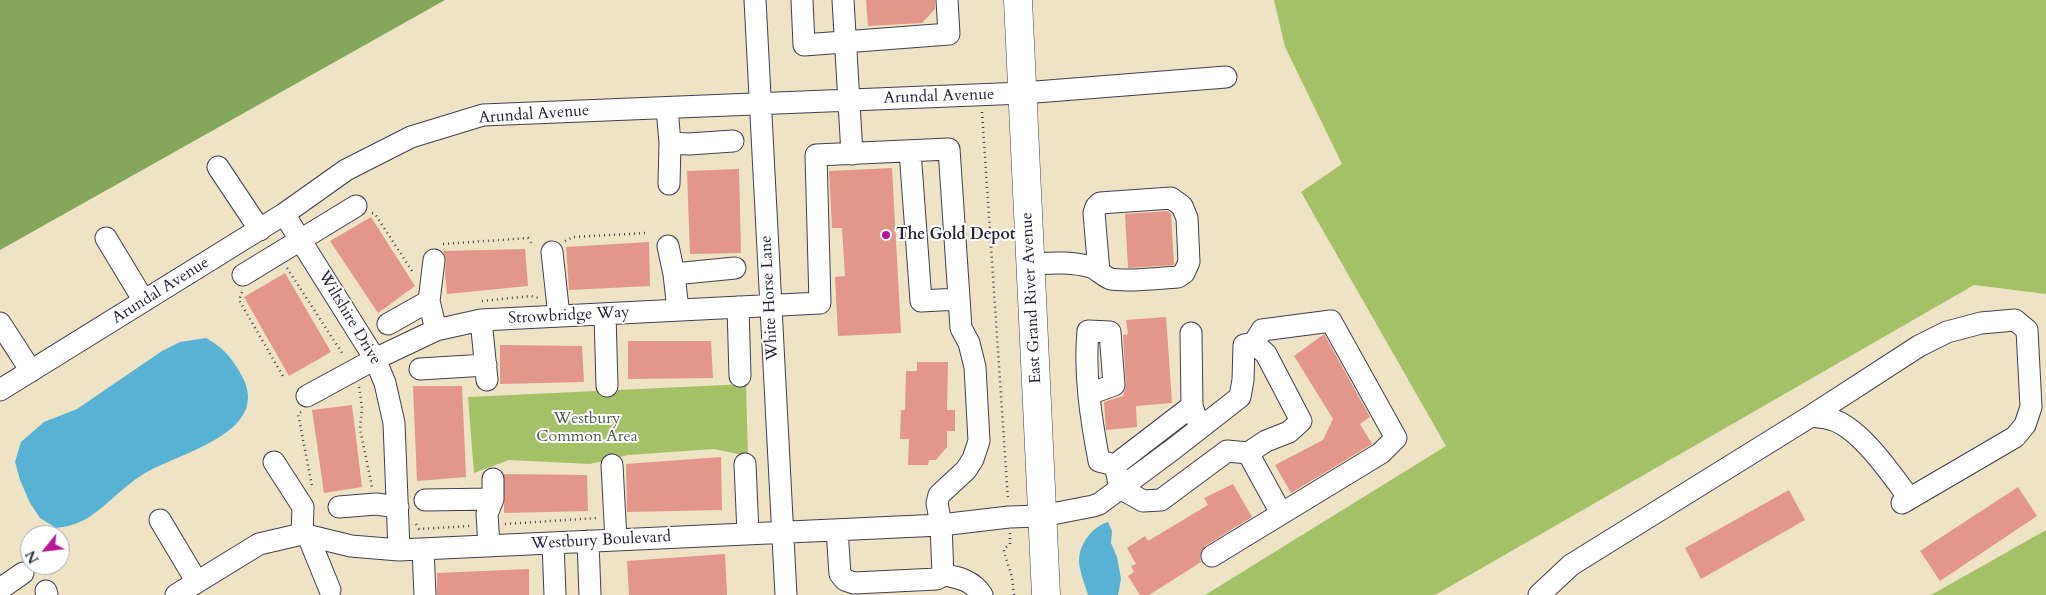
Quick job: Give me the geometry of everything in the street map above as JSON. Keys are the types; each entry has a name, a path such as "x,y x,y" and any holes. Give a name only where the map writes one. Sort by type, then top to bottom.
{"main road":[{"name":"East Grand River Avenue","path":"1018,0 1046,595"}],"street":[{"name":"White Horse Lane","path":"755,0 786,595"},
{"path":"802,0 804,45 949,34 947,0"},
{"path":"837,530 840,574 843,588 854,583 938,579 944,572 941,526 937,503 939,495 966,470 973,459 979,441 975,367 969,344 961,328 948,149 852,154 843,0"},
{"name":"Arundal Avenue","path":"0,390 260,230 346,170 411,137 483,115 1023,93 1226,77"},
{"path":"667,108 670,143 669,184"},
{"path":"670,143 689,144 733,141"},
{"path":"910,151 921,302 958,299"},
{"name":"Strowbridge Way","path":"306,403 375,359 436,330 481,320 820,303 816,155 852,154"},
{"path":"218,167 260,230"},
{"path":"1030,264 1064,262 1094,268 1099,272 1110,279 1178,277 1184,273 1189,262 1188,218 1182,206 1171,198 1100,203 1094,213 1099,272"},
{"path":"243,284 300,239 361,208"},
{"name":"Wiltshire Drive","path":"284,214 375,359 386,383 394,423 405,512 400,550"},
{"path":"106,238 144,301"},
{"path":"549,246 558,316"},
{"path":"668,246 674,274 678,310"},
{"path":"436,330 429,301 438,252"},
{"path":"674,274 735,268"},
{"path":"388,324 429,301"},
{"path":"738,307 740,376"},
{"path":"605,314 607,386"},
{"path":"420,369 487,373 481,320"},
{"path":"1539,595 1571,565 1811,416 1919,346 1947,332 1981,323 2015,320 2027,330 2031,407 2025,425 2015,437 1906,500 1882,462 1852,430 1832,419 1811,416"},
{"path":"1115,465 1120,488 1143,501 1161,500 1227,451 1248,453 1266,441 1289,432 1301,421 1266,354 1254,343 1262,330 1331,321 1396,438 1381,453 1212,556"},
{"path":"0,323 31,371"},
{"path":"1191,333 1192,406 1200,428"},
{"name":"Westbury Boulevard","path":"188,590 258,544 305,535 351,546 400,550 941,526 1042,516 1099,504 1240,397 1243,380 1244,345 1254,343"},
{"path":"1089,394 1091,419 1099,461 1115,465"},
{"path":"1115,465 1192,406"},
{"path":"1248,453 1280,513"},
{"path":"274,462 303,507 305,535 330,590"},
{"path":"745,464 748,534"},
{"path":"612,466 616,540"},
{"path":"425,500 493,489 487,514 489,546"},
{"path":"339,507 376,504 405,512"},
{"path":"160,520 188,590"},
{"path":"588,541 590,595"},
{"path":"553,543 555,595"},
{"path":"423,549 426,595"},
{"path":"944,572 961,577 982,595"},
{"path":"0,589 20,575"}],"path":[{"path":"981,95 1008,502"},
{"path":"361,208 375,214 414,275"},
{"path":"438,252 528,238 549,246 574,237 646,233"},
{"path":"286,267 358,378 362,408 360,428 374,494"},
{"path":"243,284 240,300 284,378"},
{"path":"306,403 298,414 313,494"},
{"path":"405,512 419,529 598,518"},
{"path":"1010,535 1010,544 1004,549 1004,552 1012,576 1014,595"}],"green space":[{"path":"0,0 445,0 0,250"},
{"path":"1274,0 2046,0 2046,294 1974,285 1435,595 1205,595 1446,446 1301,192 1342,164 1285,47"},
{"name":"Westbury Common Area","path":"746,384 748,456 714,449 628,455 590,464 509,460 474,473 468,397"},
{"path":"2046,530 2046,595 1931,595"}],"water":[{"path":"206,338 227,354 235,364 242,376 248,396 244,413 233,427 216,439 142,475 97,512 82,521 70,526 51,525 40,518 30,503 15,462 21,442 44,422 77,409 162,351 180,342"},
{"path":"1108,522 1112,531 1111,543 1117,557 1121,579 1118,595 1088,595 1080,569 1080,554 1088,536 1102,524"}],"building":[{"path":"866,0 935,0 935,9 922,23 868,26"},
{"path":"892,168 901,333 838,336 835,277 845,276 842,228 832,228 829,171"},
{"path":"739,169 741,253 690,254 687,171"},
{"path":"1167,211 1171,214 1174,265 1128,268 1125,214"},
{"path":"371,217 415,286 378,313 330,241"},
{"path":"649,242 650,286 569,290 566,247"},
{"path":"525,249 528,286 447,294 446,261 443,251"},
{"path":"285,273 331,352 289,376 244,297"},
{"path":"1166,317 1172,403 1136,406 1137,427 1106,430 1104,402 1123,396 1126,385 1123,335 1128,334 1126,320"},
{"path":"1324,334 1370,417 1360,424 1372,444 1291,493 1275,465 1323,440 1333,419 1294,356"},
{"path":"628,341 711,341 713,378 628,379"},
{"path":"500,345 582,346 584,382 500,384"},
{"path":"917,362 948,362 947,410 955,410 955,431 947,431 947,447 936,460 929,460 928,465 908,465 909,439 900,439 901,410 905,410 906,371 917,371"},
{"path":"413,386 462,386 466,477 417,481"},
{"path":"352,405 362,487 324,493 312,410"},
{"path":"721,457 722,510 627,512 626,464"},
{"path":"504,474 587,475 588,511 504,513"},
{"path":"1233,484 1252,517 1205,546 1200,556 1201,562 1149,595 1140,595 1128,576 1134,572 1131,566 1136,564 1127,548 1145,536 1148,541 1208,505 1204,498"},
{"path":"2018,487 2037,516 1940,581 1920,551"},
{"path":"1789,490 1805,520 1701,579 1685,548"},
{"path":"725,554 727,595 629,595 627,561"},
{"path":"529,569 529,595 437,595 437,573"}],"place":[{"name":"The Gold Depot","path":"886,235"}]}
